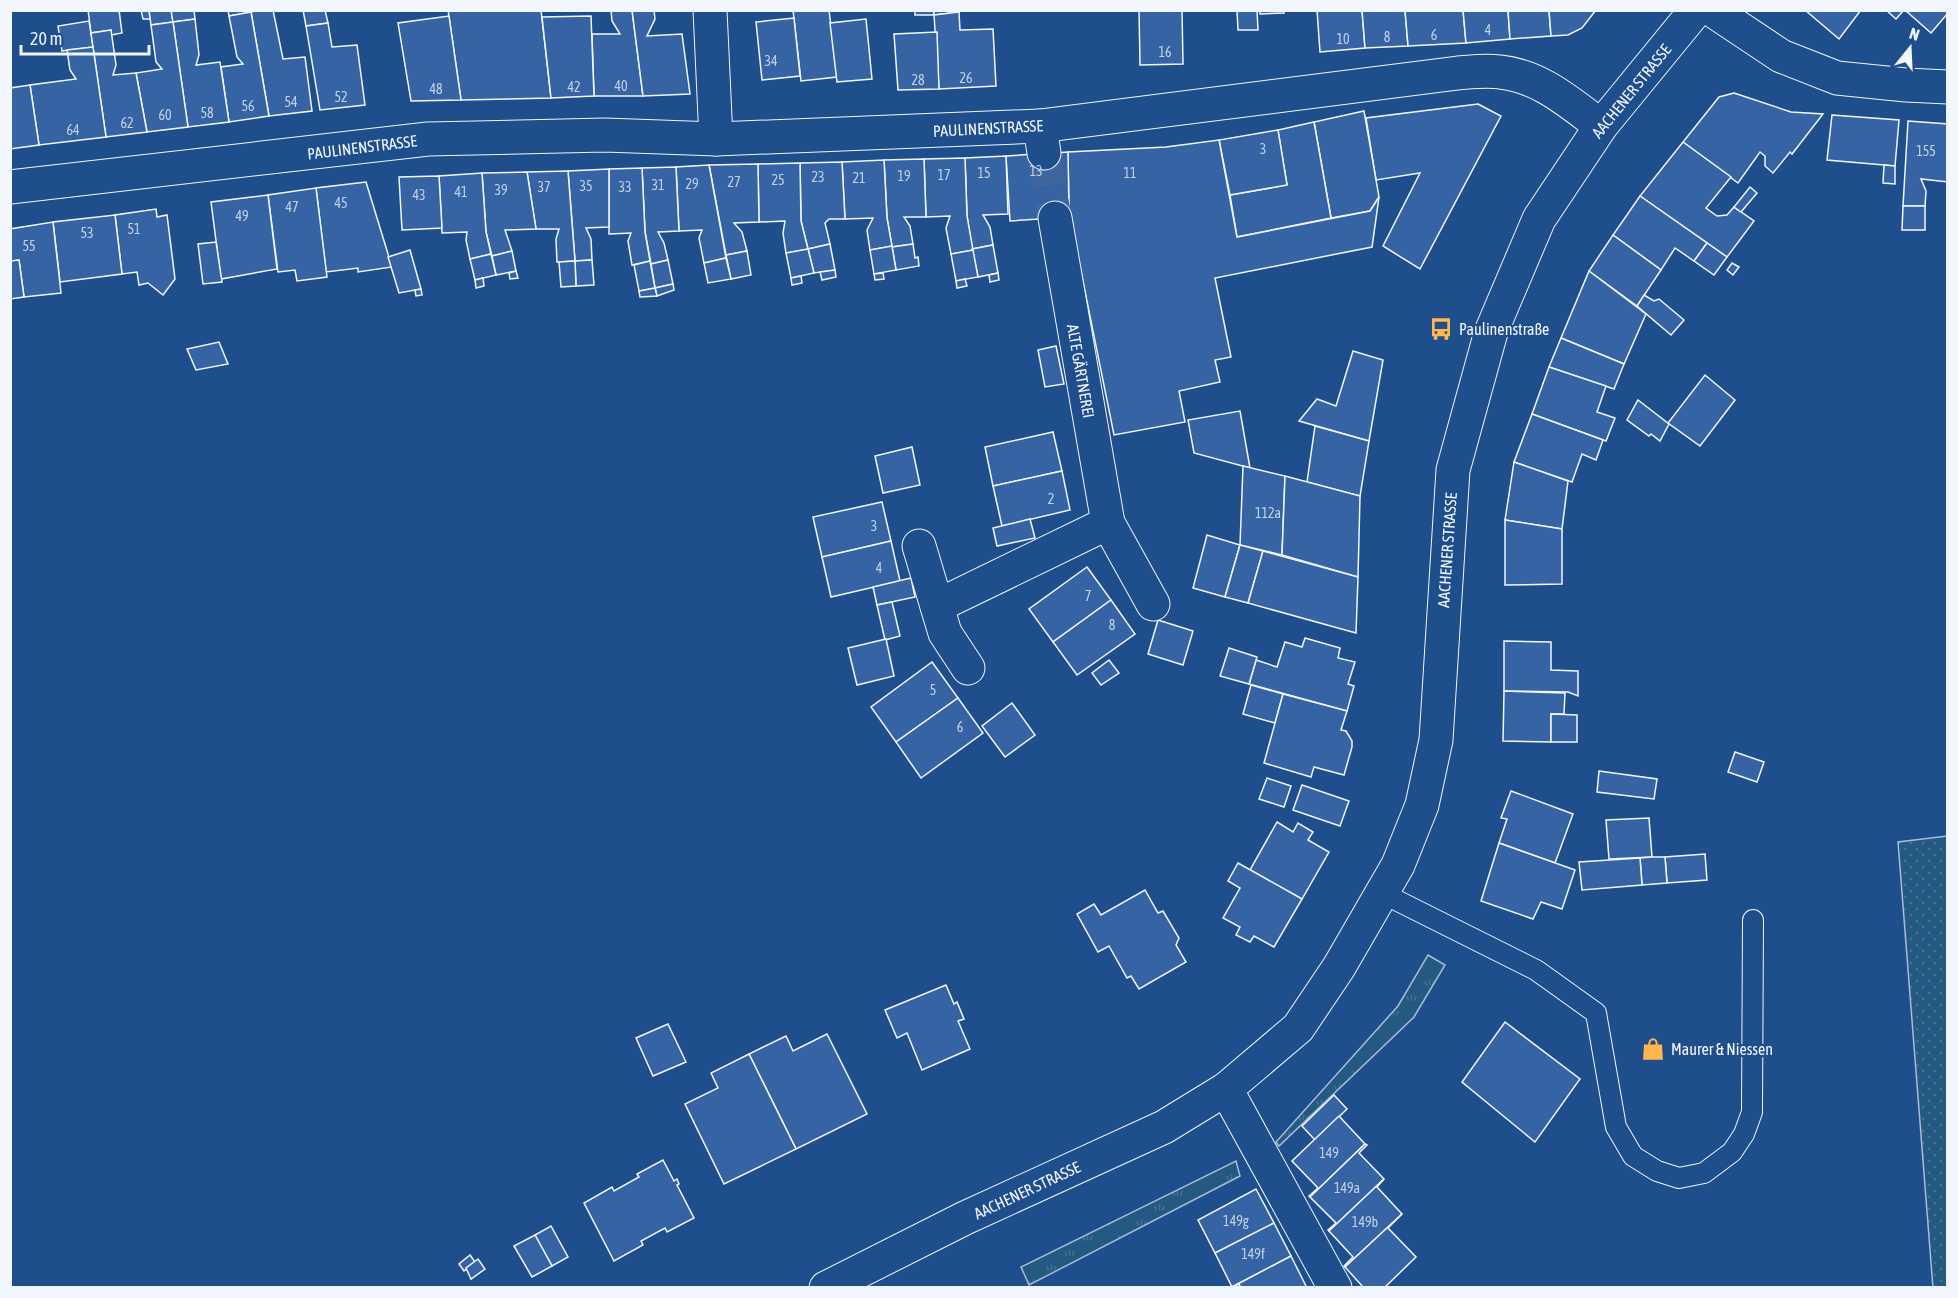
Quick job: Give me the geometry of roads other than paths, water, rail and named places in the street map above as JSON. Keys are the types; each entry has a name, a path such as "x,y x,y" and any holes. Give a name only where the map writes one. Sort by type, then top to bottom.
{"street":[{"path":"710,10 716,139"},
{"name":"AACHENER STRASSE","path":"826,1287 965,1218 1164,1126 1226,1089 1298,1028 1339,967 1398,865 1422,805 1436,740 1453,470 1488,342 1539,219 1601,126 1696,10"},
{"path":"1712,10 1781,56 1837,78 1947,87"},
{"name":"PAULINENSTRASSE","path":"10,187 428,139 605,135 716,139 1042,140 1446,74 1498,71 1521,76 1552,89 1601,126"},
{"name":"ALTE GÄRTNEREI","path":"1055,218 1108,523 1153,604"},
{"path":"937,606 1108,523"},
{"path":"919,546 945,633 968,668"},
{"path":"1226,1089 1335,1287"}],"lane":[{"path":"1382,893 1536,970 1596,1012 1616,1127 1633,1156 1657,1171 1679,1178 1704,1173 1732,1152 1752,1112 1754,920"}],"tunnel":[{"path":"1044,153 1055,218"}],"place":[{"name":"Paulinenstraße","path":"1441,329"},
{"name":"Maurer & Niessen","path":"1653,1049"}]}
